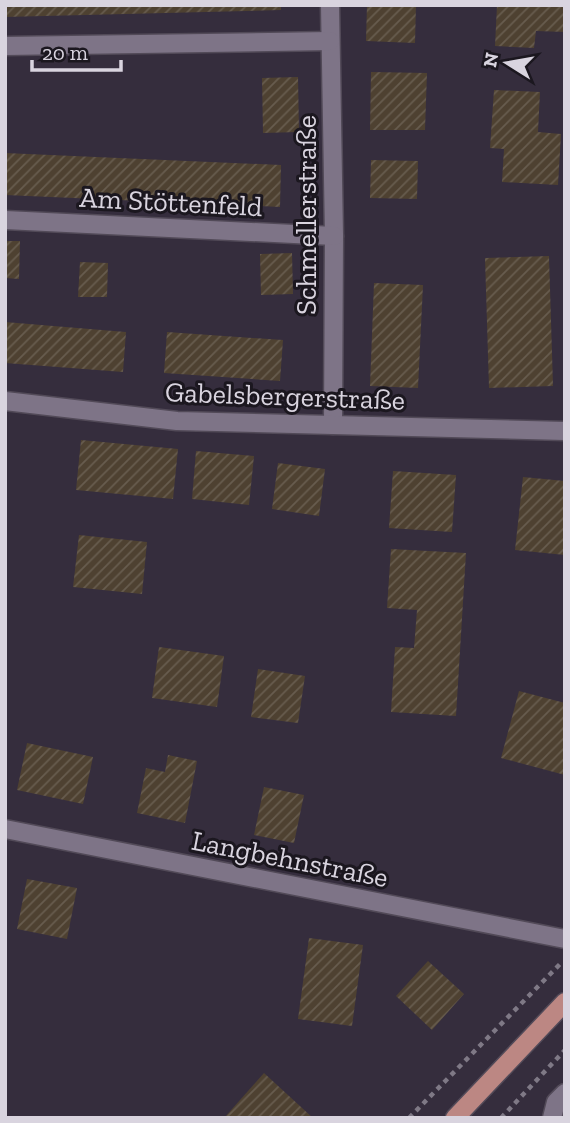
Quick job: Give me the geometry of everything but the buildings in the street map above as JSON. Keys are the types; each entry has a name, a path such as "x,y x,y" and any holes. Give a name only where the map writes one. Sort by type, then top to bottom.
{"main road":[{"path":"455,1118 565,1002"}],"street":[{"name":"Schmellerstraße","path":"330,5 334,236 333,425"},
{"path":"5,46 330,41"},
{"name":"Am Stöttenfeld","path":"5,220 334,236"},
{"name":"Gabelsbergerstraße","path":"5,401 177,421 565,431"},
{"name":"Langbehnstraße","path":"5,829 565,939"},
{"path":"552,1118 556,1102 565,1093"}],"path":[{"path":"409,1118 565,958"},
{"path":"501,1118 565,1050"}]}
